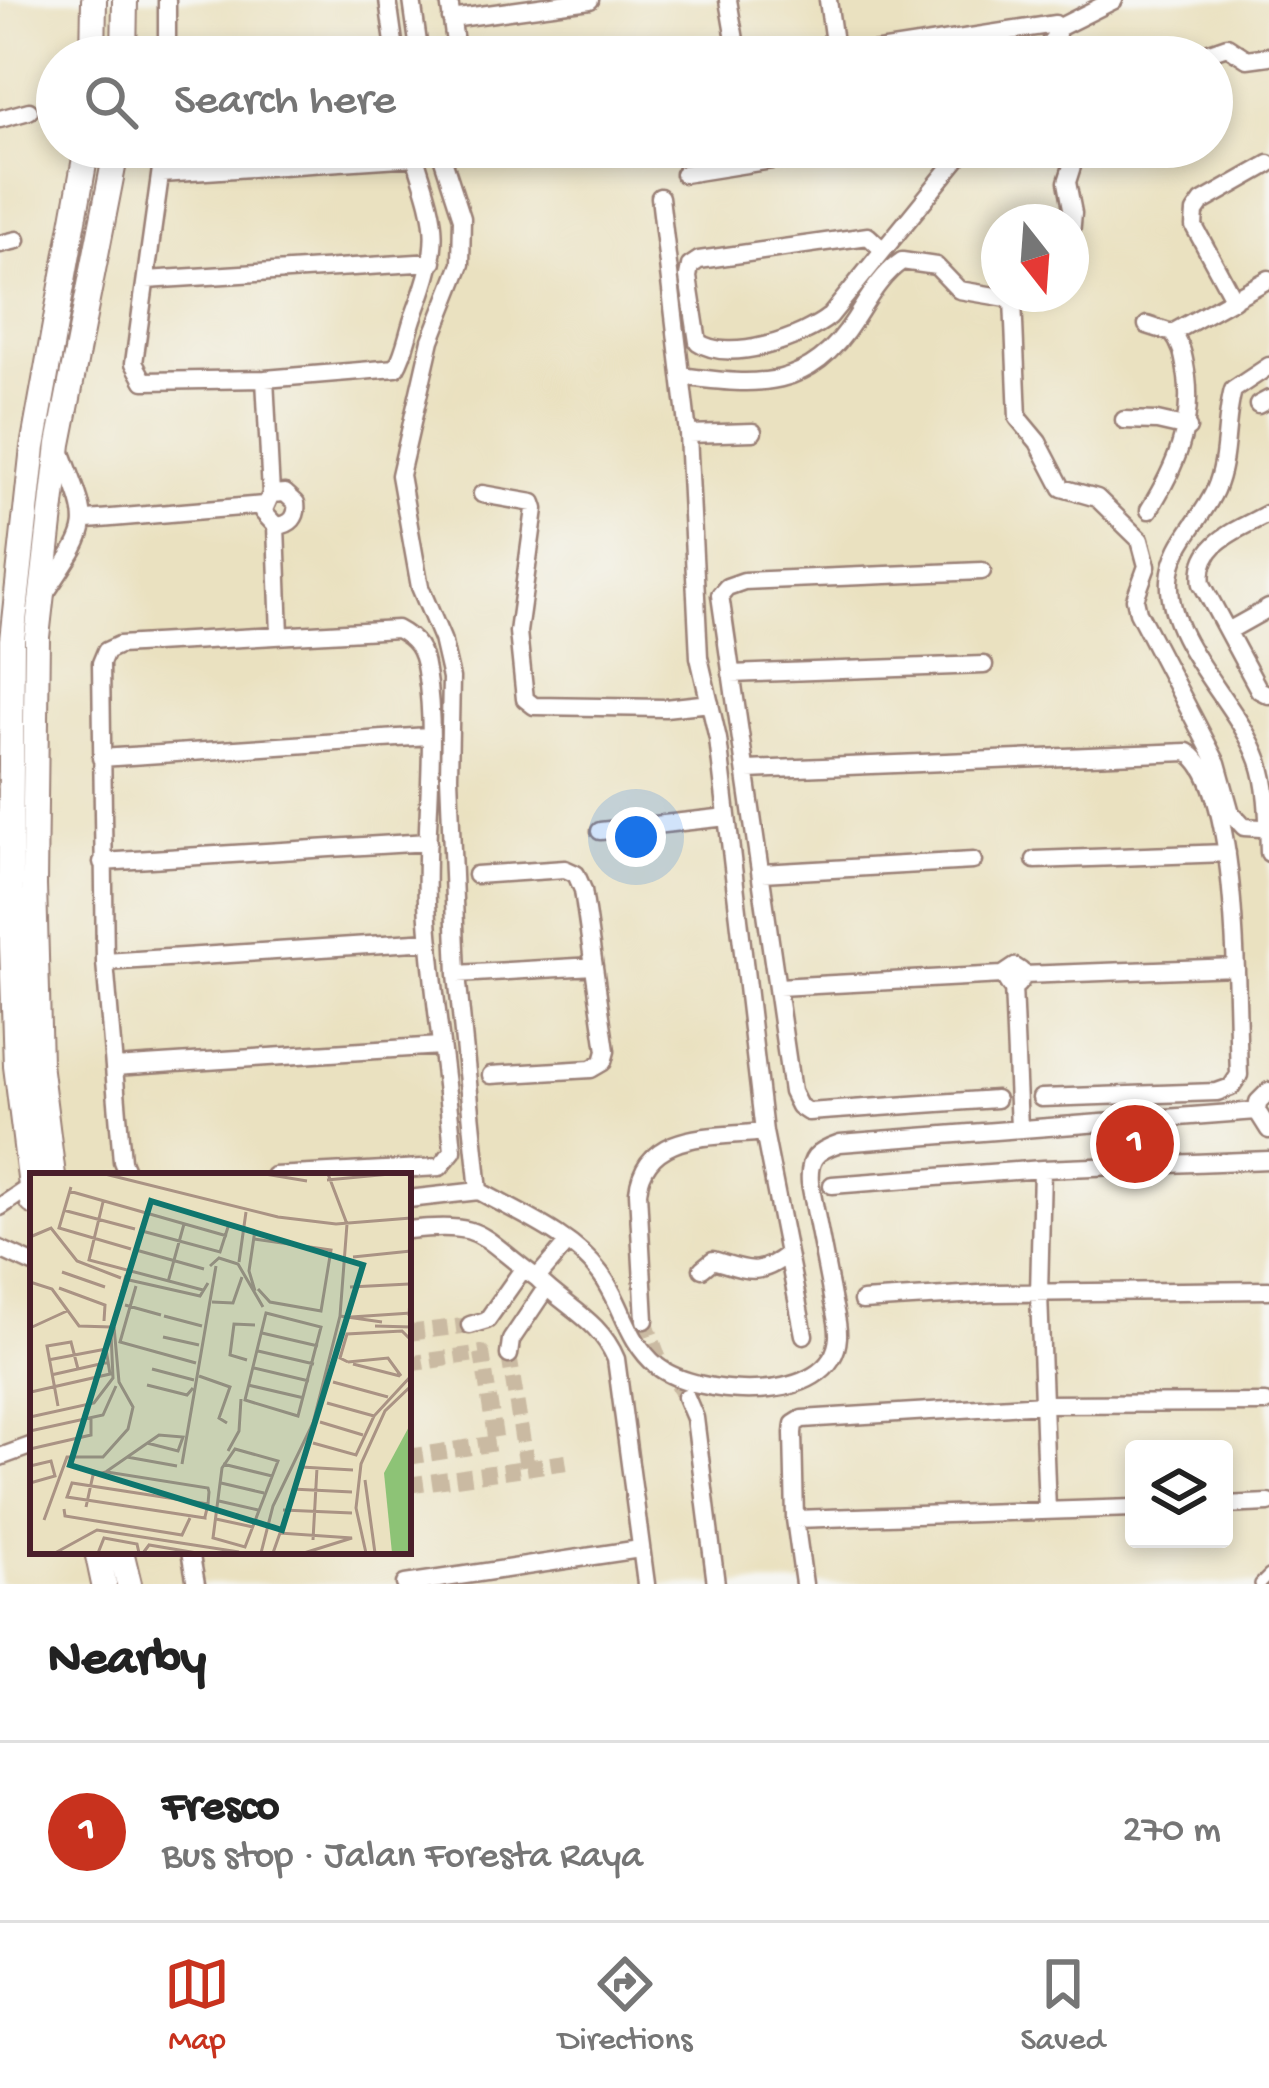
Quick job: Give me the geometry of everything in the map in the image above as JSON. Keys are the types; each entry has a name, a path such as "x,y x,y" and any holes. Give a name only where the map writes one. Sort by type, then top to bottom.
{"main road":[{"path":"93,36 94,0"},
{"path":"124,36 125,0"},
{"path":"39,1173 39,1063 22,886 12,640 21,526 83,168"},
{"path":"22,886 41,601 59,444 113,168"},
{"path":"98,1554 104,1584"},
{"path":"122,1554 129,1584"}],"street":[{"path":"167,0 167,36"},
{"path":"388,0 391,36"},
{"path":"412,0 417,36"},
{"path":"450,10 590,0"},
{"path":"728,0 734,36"},
{"path":"828,0 834,36"},
{"path":"1053,36 1058,28 1114,0"},
{"path":"973,36 1044,25 1058,28"},
{"path":"1233,50 1247,59 1269,56"},
{"path":"0,119 29,111"},
{"path":"1234,300 1194,226 1195,212 1202,202 1269,164"},
{"path":"162,168 134,363 144,381 265,379 396,368 433,262 432,211 419,168"},
{"path":"162,174 231,168"},
{"path":"446,168 463,218 461,264 431,340 400,475 421,587 442,639 451,678 449,776 457,974 479,1191"},
{"path":"684,174 714,168"},
{"path":"883,250 868,236 699,260 690,266 688,277 698,342 719,352 811,332 830,316 950,168"},
{"path":"1071,168 1067,182 1071,204"},
{"path":"660,197 688,434 699,658 727,817 764,1132 804,1335"},
{"path":"682,376 743,382 776,379 814,367 838,345 874,289 902,261 936,266 959,290 981,292"},
{"path":"146,280 433,262"},
{"path":"1172,333 1269,279"},
{"path":"1019,312 1013,365 1022,427 1038,442 1062,488 1096,498 1139,540 1147,566 1135,599 1138,612 1216,764 1231,813 1244,827 1261,828"},
{"path":"1147,325 1172,333 1184,353 1190,404 1188,428 1149,511"},
{"path":"1269,367 1233,390 1215,490 1176,549 1170,577 1173,607 1184,633 1260,762 1269,854"},
{"path":"265,379 266,518 276,526 280,635"},
{"path":"1124,420 1188,428"},
{"path":"688,434 753,432"},
{"path":"41,601 88,520 59,444"},
{"path":"88,520 267,500 285,493 296,503 295,517 276,526"},
{"path":"482,494 526,501 535,509 518,632 526,699 534,706 665,708 710,703"},
{"path":"1269,513 1210,546 1203,557 1202,584 1259,690 1269,694"},
{"path":"982,571 744,581 727,587 720,595 720,608 748,770 792,1092 799,1106 808,1112 996,1099"},
{"path":"1228,631 1269,608"},
{"path":"127,1173 105,962 101,663 106,651 119,645 397,628 413,638 426,667 430,941 453,1151 440,1167 329,1173"},
{"path":"731,674 984,665"},
{"path":"101,758 428,736"},
{"path":"748,770 1186,752 1198,758 1207,774 1227,853 1239,1075 1231,1087 1217,1093 1041,1098"},
{"path":"600,831 727,817"},
{"path":"102,862 428,842"},
{"path":"1035,860 1227,853"},
{"path":"762,873 973,860"},
{"path":"476,875 565,869 576,874 583,890 606,1051 603,1062 591,1069 491,1075"},
{"path":"105,962 430,941"},
{"path":"457,974 593,966"},
{"path":"778,987 1234,968"},
{"path":"1013,979 1019,1128"},
{"path":"114,1067 440,1046"},
{"path":"1269,1090 1258,1102 1257,1112 1269,1130"},
{"path":"411,1199 479,1191 568,1242 598,1270 615,1294 630,1335 658,1367 713,1390 765,1391 823,1368 838,1338 809,1183 813,1156 820,1149 839,1143 1257,1112"},
{"path":"645,1320 638,1192 640,1175 649,1160 662,1147 681,1141 764,1132"},
{"path":"832,1185 1042,1168 1269,1160"},
{"path":"1042,1168 1040,1294 1047,1510"},
{"path":"0,1207 30,1192"},
{"path":"411,1229 467,1227 484,1236 607,1338 616,1359 646,1584"},
{"path":"470,1325 487,1321 568,1242"},
{"path":"0,1249 30,1263"},
{"path":"702,1269 713,1260 752,1271 770,1269 788,1254"},
{"path":"509,1355 535,1278"},
{"path":"862,1301 926,1295 1269,1291"},
{"path":"686,1397 694,1418 716,1584"},
{"path":"805,1584 795,1519 794,1424 802,1419 1043,1404 1268,1402"},
{"path":"0,1456 30,1446"},
{"path":"1233,1505 1269,1503"},
{"path":"795,1519 1125,1508"},
{"path":"405,1584 640,1549"},
{"path":"191,1554 196,1584"}],"lane":[{"path":"1261,1584 1269,1575"}],"tunnel":[{"path":"645,1320 660,1362 686,1397"},
{"path":"411,1333 470,1325"},
{"path":"411,1364 482,1353 496,1443 411,1457"},
{"path":"509,1355 527,1468"},
{"path":"411,1485 573,1461"}],"place":[{"name":"Fresco","path":"1135,1144"}]}
